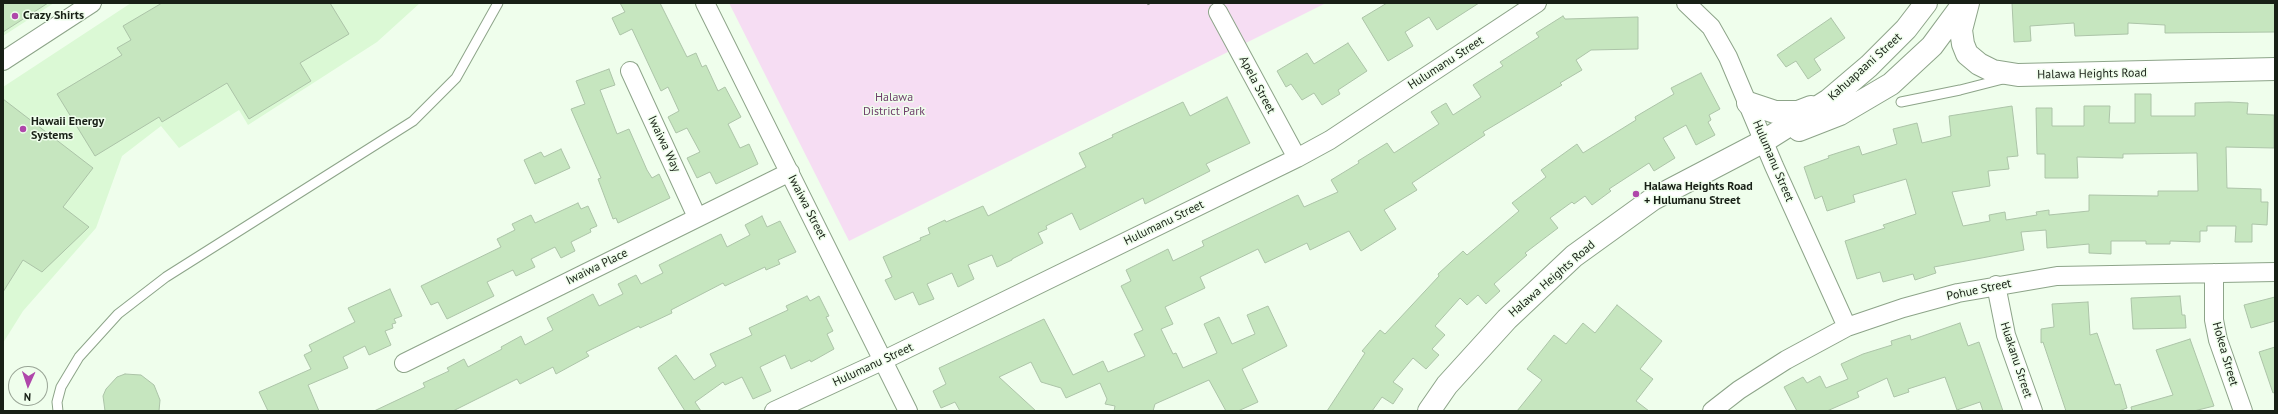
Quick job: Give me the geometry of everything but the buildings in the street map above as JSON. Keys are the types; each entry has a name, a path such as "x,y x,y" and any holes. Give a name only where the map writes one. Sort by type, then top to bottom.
{"street":[{"path":"5,55 92,3"},
{"name":"Iwaiwa Street","path":"705,3 884,360 908,411"},
{"name":"Hulumanu Street","path":"774,411 884,360 1297,158 1330,140 1537,3"},
{"name":"Hulumanu Street","path":"1686,3 1711,27 1728,57 1764,142 1847,327"},
{"name":"Kahuapaani Street","path":"1764,142 1829,100 1870,66 1906,29 1926,3"},
{"name":"Kahuapaani Street","path":"1764,142 1817,125 1862,102 1891,84 1930,48 1964,3"},
{"name":"Halawa Heights Road","path":"1968,3 1961,30 1963,44 1967,54 1979,64 1993,71 2018,75 2275,69"},
{"name":"Apela Street","path":"1218,12 1297,158"},
{"name":"Iwaiwa Way","path":"630,71 697,217"},
{"path":"1748,103 1775,112 1798,112 1829,100"},
{"name":"Halawa Heights Road","path":"1429,411 1448,385 1506,318 1574,256 1653,199 1764,142"},
{"name":"Iwaiwa Place","path":"404,363 790,172"},
{"name":"Pohue Street","path":"1712,411 1786,360 1847,327 1903,308 1996,285 2057,276 2275,272"},
{"name":"Hokea Street","path":"2214,273 2214,320 2218,340 2243,411"},
{"name":"Huakanu Street","path":"1996,285 2006,335 2033,411"}],"lane":[{"path":"58,411 57,402 61,387 79,357 118,314 166,277 413,121 456,78 498,3"},
{"path":"1901,102 1960,90 2018,75"}],"shaded area":[{"name":"Crazy Shirts","path":"3,3 54,3 3,36"},
{"path":"131,3 420,3 377,42 248,125 239,110 179,148 161,126 122,156 96,228 23,311 3,343 3,87"}],"green space":[{"name":"Halawa District Park","path":"729,3 1326,3 849,241"}],"place":[{"name":"Crazy Shirts","path":"15,16"},
{"name":"Hawaii Energy Systems","path":"23,129"},
{"name":"Halawa Heights Road + Hulumanu Street","path":"1636,194"}]}
